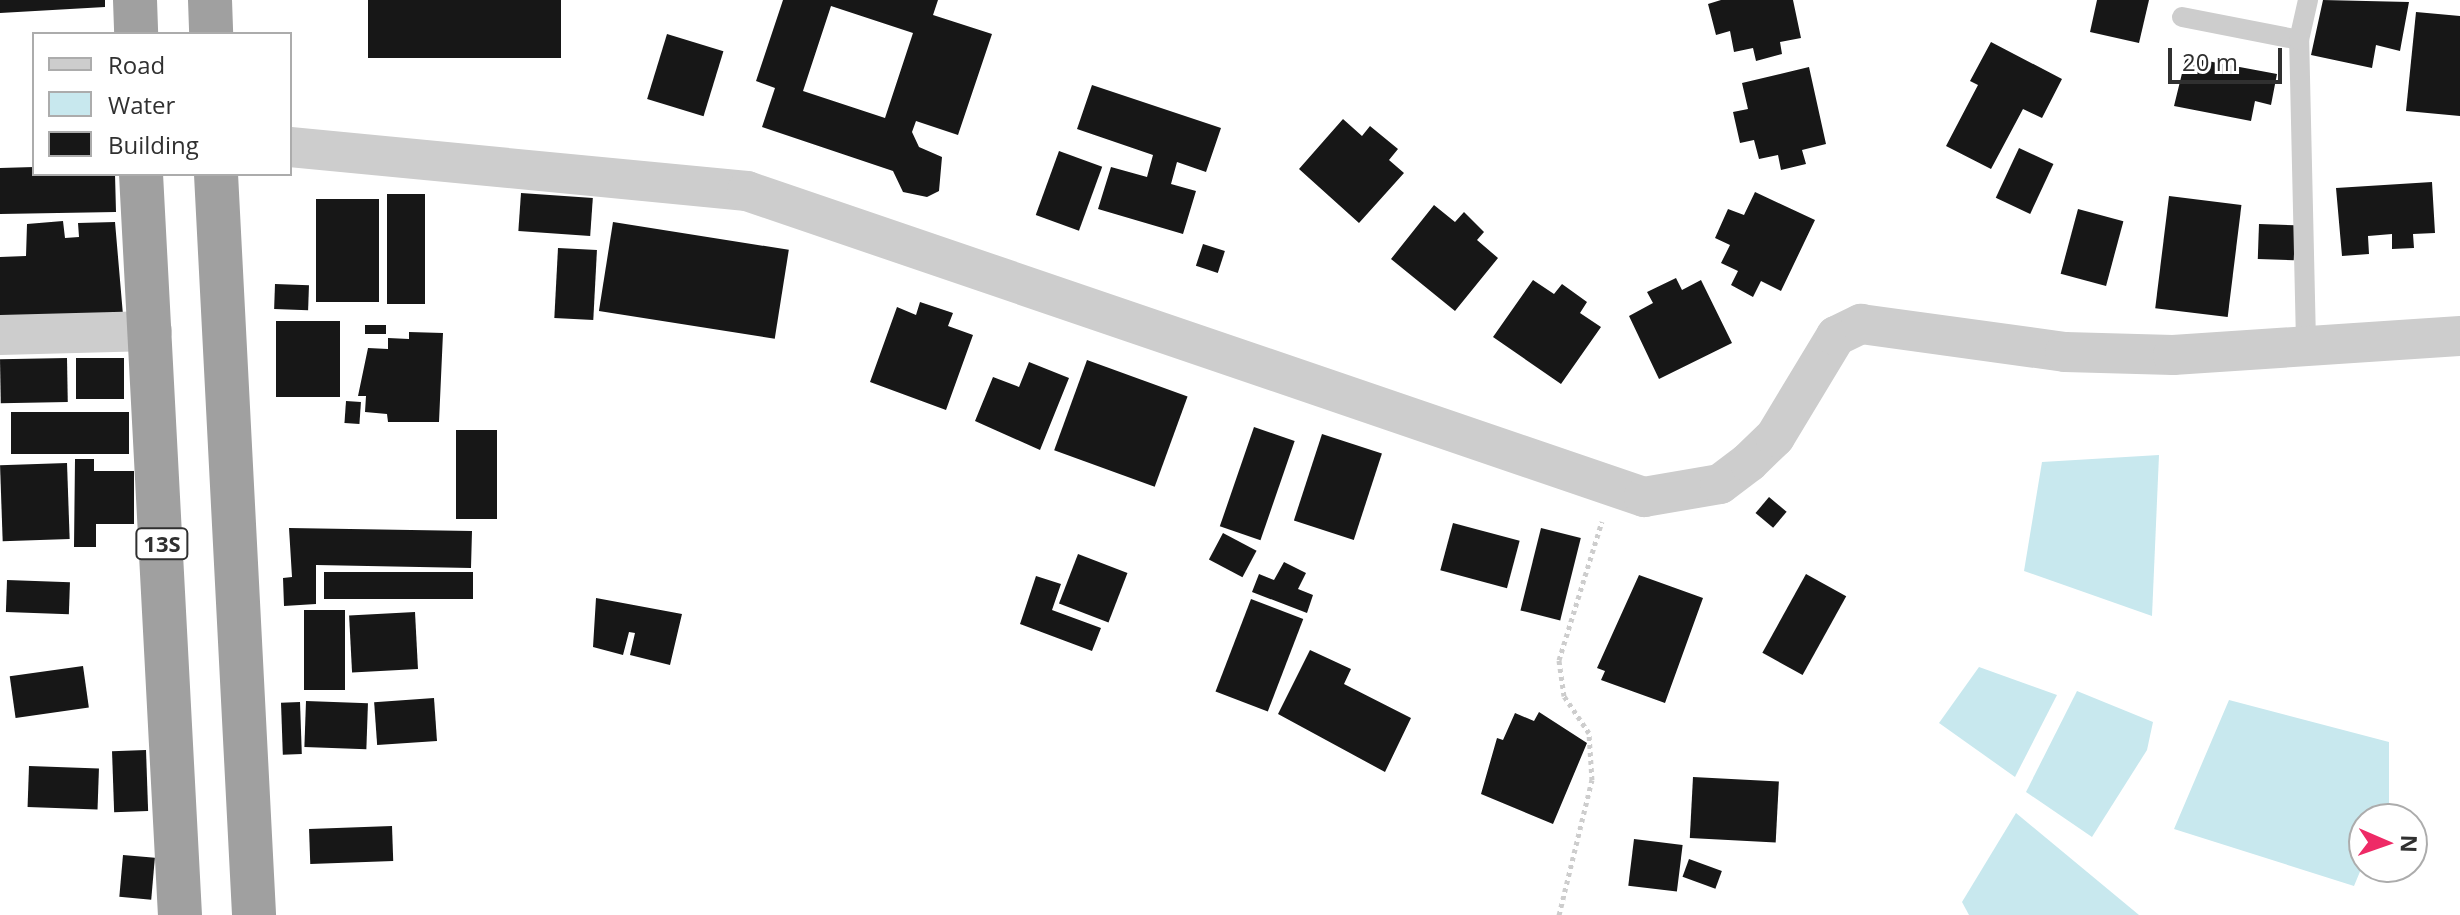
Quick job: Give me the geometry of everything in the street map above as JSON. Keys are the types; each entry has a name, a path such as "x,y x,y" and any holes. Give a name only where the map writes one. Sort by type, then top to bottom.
{"highway":[{"path":"135,0 136,32"},
{"path":"210,0 211,32"},
{"name":"13S","path":"141,176 152,331 180,915"},
{"path":"216,176 254,915"}],"street":[{"path":"292,147 747,191 1612,490 1644,497 1720,484 1775,437 1836,336 1861,324 2065,352 2173,355 2306,342 2460,336"},
{"path":"0,335 152,331"}],"lane":[{"path":"2306,342 2299,40 2308,0"},
{"path":"2182,17 2299,40"}],"path":[{"path":"1559,915 1592,780 1589,733 1564,696 1559,660 1612,490"}],"water":[{"path":"2159,455 2152,616 2024,571 2042,462"},
{"path":"1979,667 2057,695 2015,777 1939,723"},
{"path":"2077,691 2153,722 2147,750 2092,837 2026,792"},
{"path":"2229,700 2389,742 2389,803 2348,803 2348,883 2355,883 2354,886 2174,829"},
{"path":"2016,813 2139,915 1969,915 1962,902"}],"building":[{"path":"0,0 105,0 105,7 0,13"},
{"path":"368,0 561,0 561,58 368,58"},
{"path":"783,0 938,0 933,15 992,34 958,135 916,121 912,132 919,147 942,157 939,191 927,197 903,192 893,171 762,127 775,88 756,81","holes":["831,6 913,33 885,118 803,91"]},
{"path":"1721,0 1793,0 1801,38 1780,42 1782,54 1756,61 1753,48 1734,52 1730,31 1716,35 1708,4"},
{"path":"2097,0 2149,0 2139,43 2090,32"},
{"path":"2323,0 2409,2 2400,51 2376,45 2372,68 2311,55"},
{"path":"2416,12 2460,16 2460,116 2406,111"},
{"path":"667,34 723,51 704,116 647,99"},
{"path":"1991,42 2062,79 2042,118 2023,109 1991,169 1946,146 1978,85 1970,81"},
{"path":"2186,57 2277,74 2271,105 2255,101 2251,121 2174,106"},
{"path":"1809,67 1826,144 1802,150 1806,164 1781,170 1778,155 1759,159 1754,140 1740,143 1733,112 1748,109 1742,83"},
{"path":"1092,85 1221,128 1206,172 1177,162 1171,184 1196,191 1183,234 1098,209 1111,167 1147,177 1153,155 1077,129"},
{"path":"1343,119 1362,136 1370,126 1398,149 1389,160 1404,173 1359,223 1299,169"},
{"path":"2019,148 2053,164 2030,214 1996,198"},
{"path":"1059,151 1102,167 1079,231 1036,215"},
{"path":"32,167 32,176 115,176 116,212 0,214 0,168"},
{"path":"2432,182 2435,233 2413,234 2414,248 2392,249 2392,234 2368,236 2369,254 2342,256 2336,188"},
{"path":"1755,192 1815,220 1781,291 1761,281 1753,297 1731,285 1738,271 1721,263 1730,245 1715,238 1728,209 1744,215"},
{"path":"521,193 593,198 590,236 518,231"},
{"path":"387,194 425,194 425,304 387,304"},
{"path":"2169,196 2241,205 2228,317 2155,308"},
{"path":"316,199 379,199 379,302 316,302"},
{"path":"1434,205 1455,222 1464,212 1484,232 1477,240 1498,258 1455,311 1391,259"},
{"path":"2078,209 2123,221 2106,286 2061,274"},
{"path":"63,221 65,238 79,237 78,223 115,222 123,315 0,325 0,257 26,256 27,224"},
{"path":"613,222 789,250 775,339 599,311"},
{"path":"2259,224 2295,225 2294,260 2258,259"},
{"path":"1203,244 1225,251 1218,273 1196,266"},
{"path":"558,248 597,250 593,320 554,318"},
{"path":"1676,278 1682,290 1701,280 1732,343 1659,379 1629,316 1653,303 1647,292"},
{"path":"1533,280 1554,294 1562,284 1587,302 1580,313 1601,327 1561,384 1493,337"},
{"path":"275,284 309,285 308,310 274,309"},
{"path":"920,302 953,313 948,326 973,335 946,410 870,382 897,307 916,315"},
{"path":"276,321 340,321 340,397 276,397"},
{"path":"365,325 386,325 386,334 365,334"},
{"path":"409,332 443,333 439,422 388,422 387,414 365,412 366,396 358,396 368,348 388,349 388,338 409,339"},
{"path":"67,358 68,402 1,403 0,359"},
{"path":"76,358 124,358 124,399 76,399"},
{"path":"1087,360 1188,397 1155,487 1054,450"},
{"path":"1029,362 1069,378 1040,450 975,421 993,377 1019,387"},
{"path":"346,401 361,402 359,424 344,423"},
{"path":"11,412 129,412 129,454 11,454"},
{"path":"1254,427 1295,441 1260,540 1220,526"},
{"path":"456,430 497,430 497,519 456,519"},
{"path":"1322,434 1382,453 1354,540 1294,521"},
{"path":"75,459 94,459 94,471 134,471 134,524 96,524 96,547 74,547"},
{"path":"67,463 70,539 3,541 0,465"},
{"path":"1769,497 1787,512 1773,528 1756,513"},
{"path":"1453,523 1520,541 1507,588 1440,570"},
{"path":"289,528 472,531 471,568 316,565 316,604 284,606 283,578 292,577"},
{"path":"1541,528 1581,538 1560,620 1520,610"},
{"path":"1223,533 1257,551 1242,577 1209,559"},
{"path":"1078,554 1127,573 1108,622 1059,603"},
{"path":"1284,562 1306,573 1298,589 1313,595 1307,613 1252,592 1259,574 1274,580"},
{"path":"324,572 473,572 473,599 324,599"},
{"path":"1806,574 1846,596 1803,675 1762,653"},
{"path":"1639,575 1703,598 1665,703 1601,680 1605,671 1597,668"},
{"path":"1036,576 1061,584 1052,610 1101,628 1092,651 1020,624"},
{"path":"7,580 70,582 69,614 6,612"},
{"path":"596,598 682,614 670,665 630,655 635,633 629,632 623,655 593,647"},
{"path":"1251,599 1303,619 1268,711 1216,691"},
{"path":"304,610 345,610 345,690 304,690"},
{"path":"415,612 418,669 352,672 349,615"},
{"path":"1310,650 1351,669 1344,684 1411,718 1385,772 1278,714"},
{"path":"83,666 89,708 16,718 10,676"},
{"path":"434,698 437,741 377,745 374,702"},
{"path":"306,701 368,703 366,749 304,747"},
{"path":"300,702 302,754 283,755 281,703"},
{"path":"1539,712 1587,743 1553,824 1481,794 1497,738 1503,740 1515,713 1534,721"},
{"path":"146,750 148,811 114,812 112,751"},
{"path":"29,766 99,768 98,809 28,807"},
{"path":"1693,777 1779,782 1776,842 1690,838"},
{"path":"392,826 393,861 310,864 309,829"},
{"path":"1634,839 1683,845 1677,892 1628,886"},
{"path":"123,855 155,858 151,900 119,897"},
{"path":"1689,859 1722,871 1715,889 1683,877"}]}
